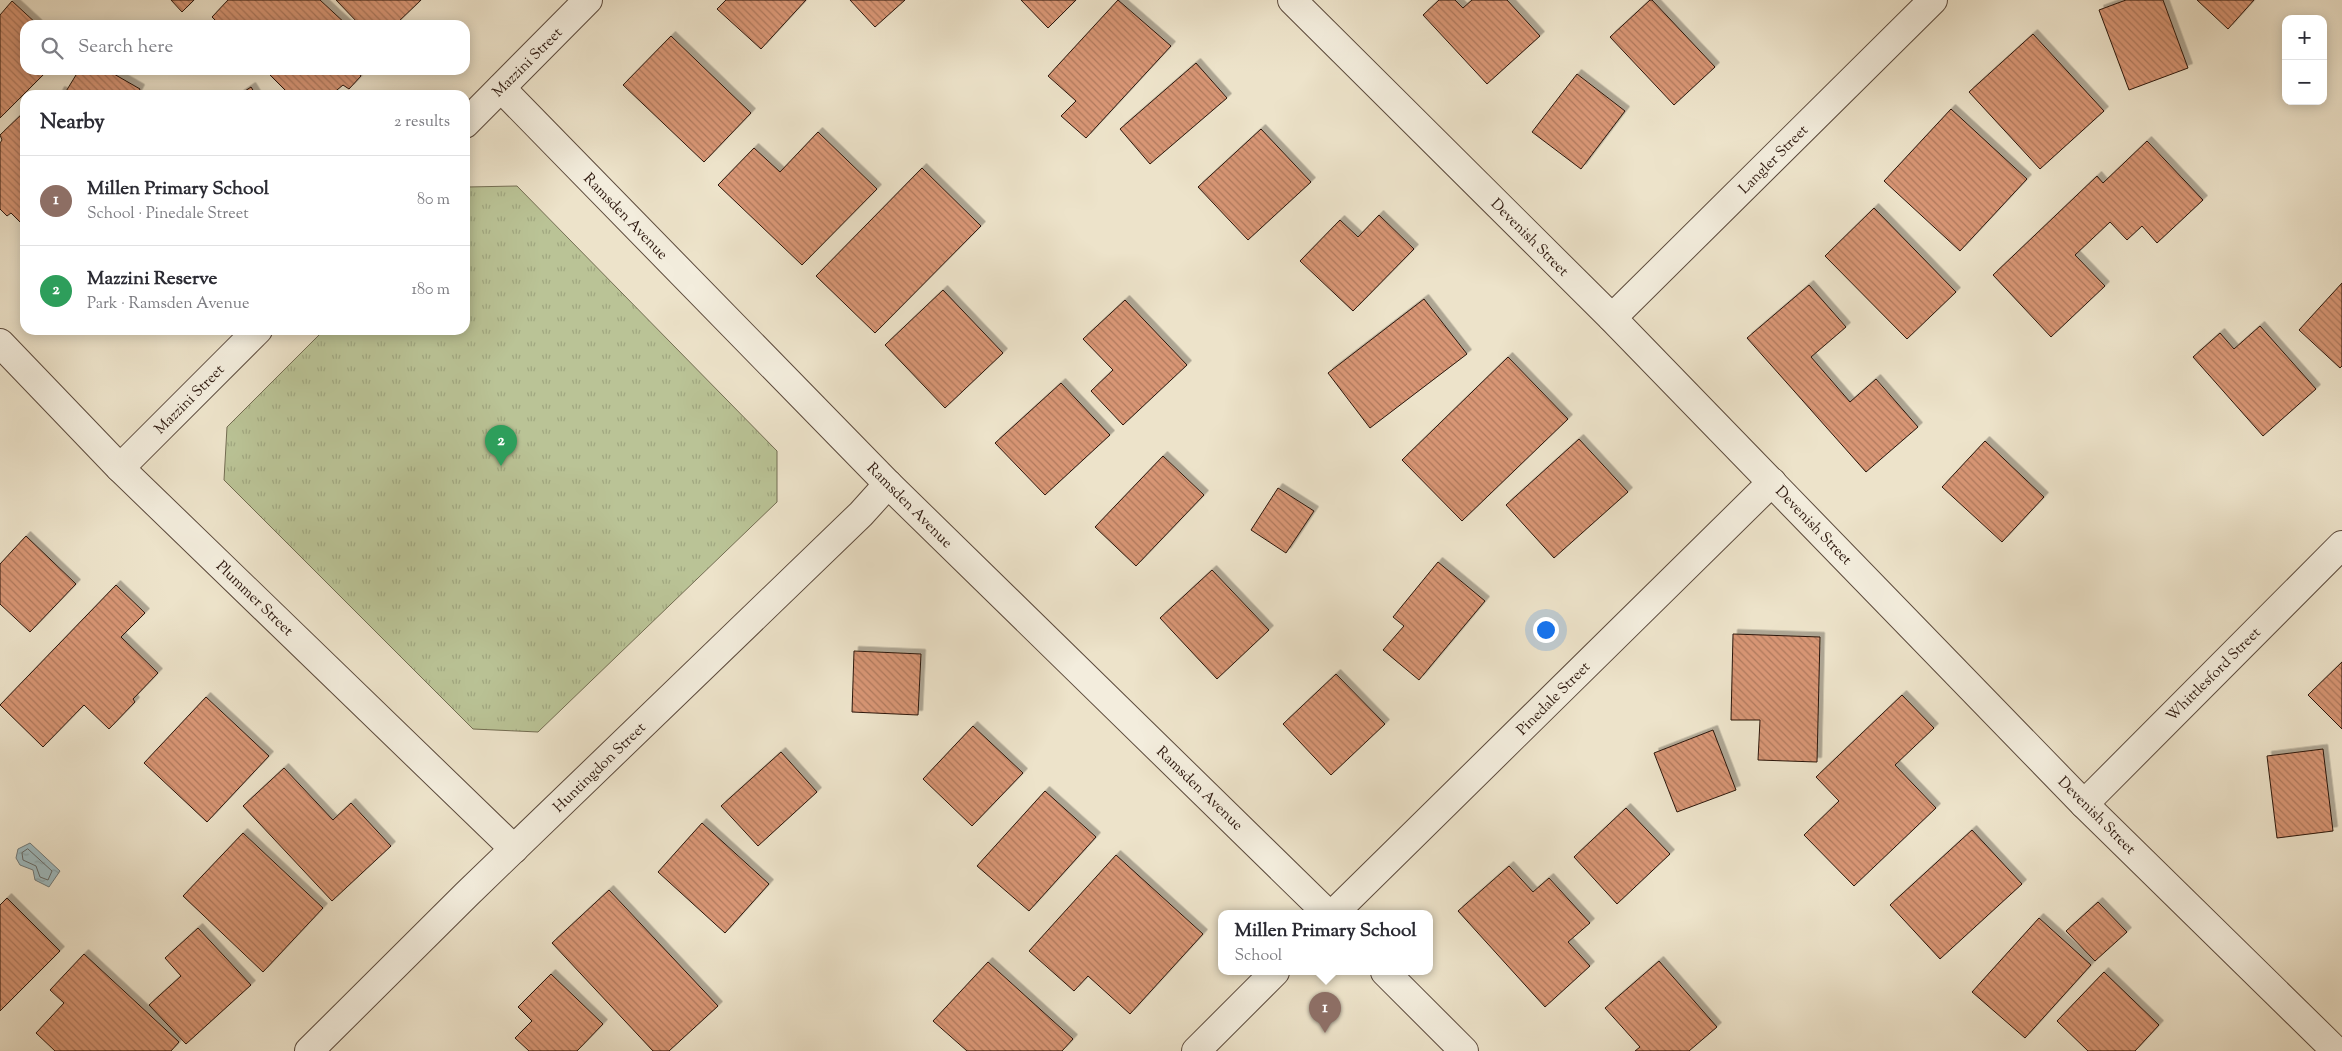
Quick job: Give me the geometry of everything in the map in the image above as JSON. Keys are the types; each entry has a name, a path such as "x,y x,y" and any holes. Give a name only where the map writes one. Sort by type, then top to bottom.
{"street":[{"name":"Mazzini Street","path":"470,119 588,0"},
{"name":"Devenish Street","path":"1292,0 1612,318 2084,804 2336,1051"},
{"name":"Langler Street","path":"1612,318 1934,0"},
{"name":"Ramsden Avenue","path":"501,88 888,484 1324,910"},
{"name":"Mazzini Street","path":"120,468 253,335"},
{"name":"Plummer Street","path":"0,343 120,468 514,849"},
{"name":"Pinedale Street","path":"1337,910 1772,482"},
{"name":"Huntingdon Street","path":"309,1051 514,849 861,514 888,484"},
{"name":"Whittlesford Street","path":"2084,804 2342,545"},
{"path":"1196,1051 1272,975"},
{"path":"1388,975 1464,1051"}],"green space":[{"path":"517,186 777,451 777,502 538,732 473,729 224,480 227,427 319,335 470,335 470,187"}],"water":[{"path":"30,843 60,871 49,887 35,880 33,870 20,865 16,858 18,849"}],"building":[{"path":"171,0 194,0 182,12"},
{"path":"228,0 320,0 342,20 215,20 212,17"},
{"path":"336,0 421,0 400,20 355,20"},
{"path":"726,0 806,0 761,49 717,9"},
{"path":"850,0 905,0 875,27"},
{"path":"1021,0 1076,0 1048,28"},
{"path":"1118,0 1171,46 1086,138 1061,116 1076,101 1048,76"},
{"path":"1439,0 1455,0 1463,8 1472,0 1507,0 1540,36 1487,84 1423,15"},
{"path":"1650,0 1715,67 1674,105 1610,37"},
{"path":"2126,0 2163,0 2188,68 2129,90 2099,10"},
{"path":"2197,0 2254,0 2228,29"},
{"path":"12,1 33,20 20,20 20,75 43,75 28,90 20,90 20,98 0,118 0,15"},
{"path":"2033,34 2104,111 2040,169 1969,92"},
{"path":"671,36 751,113 704,162 623,85"},
{"path":"1196,63 1227,98 1150,164 1120,129"},
{"path":"1577,74 1625,111 1581,169 1532,132"},
{"path":"76,75 116,75 140,89 140,90 67,90"},
{"path":"270,75 361,76 349,89 343,85 337,90 285,90"},
{"path":"1951,109 2027,179 1960,251 1884,181"},
{"path":"20,116 20,222 11,213 7,216 0,209 0,143 2,140 0,135"},
{"path":"1261,129 1311,182 1248,240 1198,187"},
{"path":"818,132 877,189 802,265 718,185 754,148 780,172"},
{"path":"2147,141 2203,200 2157,243 2142,226 2127,240 2110,222 2075,255 2105,286 2051,337 1993,275 2097,176 2103,183"},
{"path":"922,168 981,226 875,333 816,276"},
{"path":"1874,208 1956,292 1907,339 1825,256"},
{"path":"1379,215 1414,249 1353,311 1300,261 1340,220 1358,237"},
{"path":"2342,283 2342,366 2340,368 2299,330"},
{"path":"1809,285 1846,327 1811,357 1850,402 1876,379 1918,427 1866,472 1747,338"},
{"path":"943,290 1003,353 945,408 885,345"},
{"path":"1424,299 1467,354 1370,428 1328,373"},
{"path":"1125,300 1187,365 1123,425 1091,391 1113,370 1083,339"},
{"path":"2260,326 2316,389 2263,436 2193,357 2220,333 2234,349"},
{"path":"1508,357 1568,419 1462,521 1402,460"},
{"path":"1061,383 1110,435 1045,495 995,443"},
{"path":"1579,439 1628,492 1554,558 1506,505"},
{"path":"1985,441 2044,497 2002,542 1942,487"},
{"path":"1163,456 1204,495 1136,566 1095,527"},
{"path":"1278,488 1314,511 1286,553 1251,530"},
{"path":"26,536 76,584 30,632 0,604 0,564"},
{"path":"1438,562 1485,601 1419,680 1383,650 1404,626 1393,617"},
{"path":"1212,570 1269,630 1217,679 1160,618"},
{"path":"116,585 145,613 121,637 158,673 133,699 135,702 109,729 84,705 43,747 0,705"},
{"path":"1733,634 1820,637 1817,762 1758,760 1760,720 1731,720"},
{"path":"854,651 921,654 918,715 852,712"},
{"path":"2342,662 2342,729 2308,695"},
{"path":"1336,674 1385,724 1331,775 1283,724"},
{"path":"1902,695 1934,728 1895,765 1936,808 1854,886 1804,835 1839,801 1816,777"},
{"path":"206,697 269,756 207,822 144,763"},
{"path":"973,726 1023,773 972,826 923,779"},
{"path":"1713,730 1736,790 1677,812 1654,753"},
{"path":"2323,749 2333,831 2277,838 2267,756"},
{"path":"781,752 817,792 758,846 721,806"},
{"path":"284,768 333,820 351,803 391,846 332,901 243,806"},
{"path":"1045,791 1096,837 1029,911 977,866"},
{"path":"1626,808 1670,854 1617,904 1574,857"},
{"path":"702,823 769,884 725,933 658,872"},
{"path":"1972,830 2022,884 1940,959 1890,905"},
{"path":"243,833 323,908 263,972 183,896"},
{"path":"1116,855 1203,934 1130,1014 1088,976 1074,991 1029,951"},
{"path":"1509,866 1533,892 1549,878 1590,923 1568,942 1590,966 1545,1007 1458,911"},
{"path":"609,890 718,1006 669,1051 653,1051 552,943"},
{"path":"7,898 60,951 0,1011 0,905"},
{"path":"2098,902 2127,932 2095,961 2066,931"},
{"path":"2039,918 2091,965 2025,1038 1972,992"},
{"path":"198,928 251,985 186,1044 149,1005 181,976 165,958"},
{"path":"84,954 179,1042 171,1051 55,1051 36,1033 64,1003 50,990"},
{"path":"1659,961 1717,1027 1689,1051 1635,1051 1640,1047 1605,1008"},
{"path":"988,962 1073,1039 1062,1051 967,1051 933,1021"},
{"path":"2104,972 2159,1025 2135,1051 2088,1051 2057,1021"},
{"path":"551,974 603,1024 577,1051 529,1051 515,1038 532,1021 518,1007"}],"place":[{"name":"Mazzini Reserve","path":"501,466"},
{"name":"Millen Primary School","path":"1325,1033"}]}
